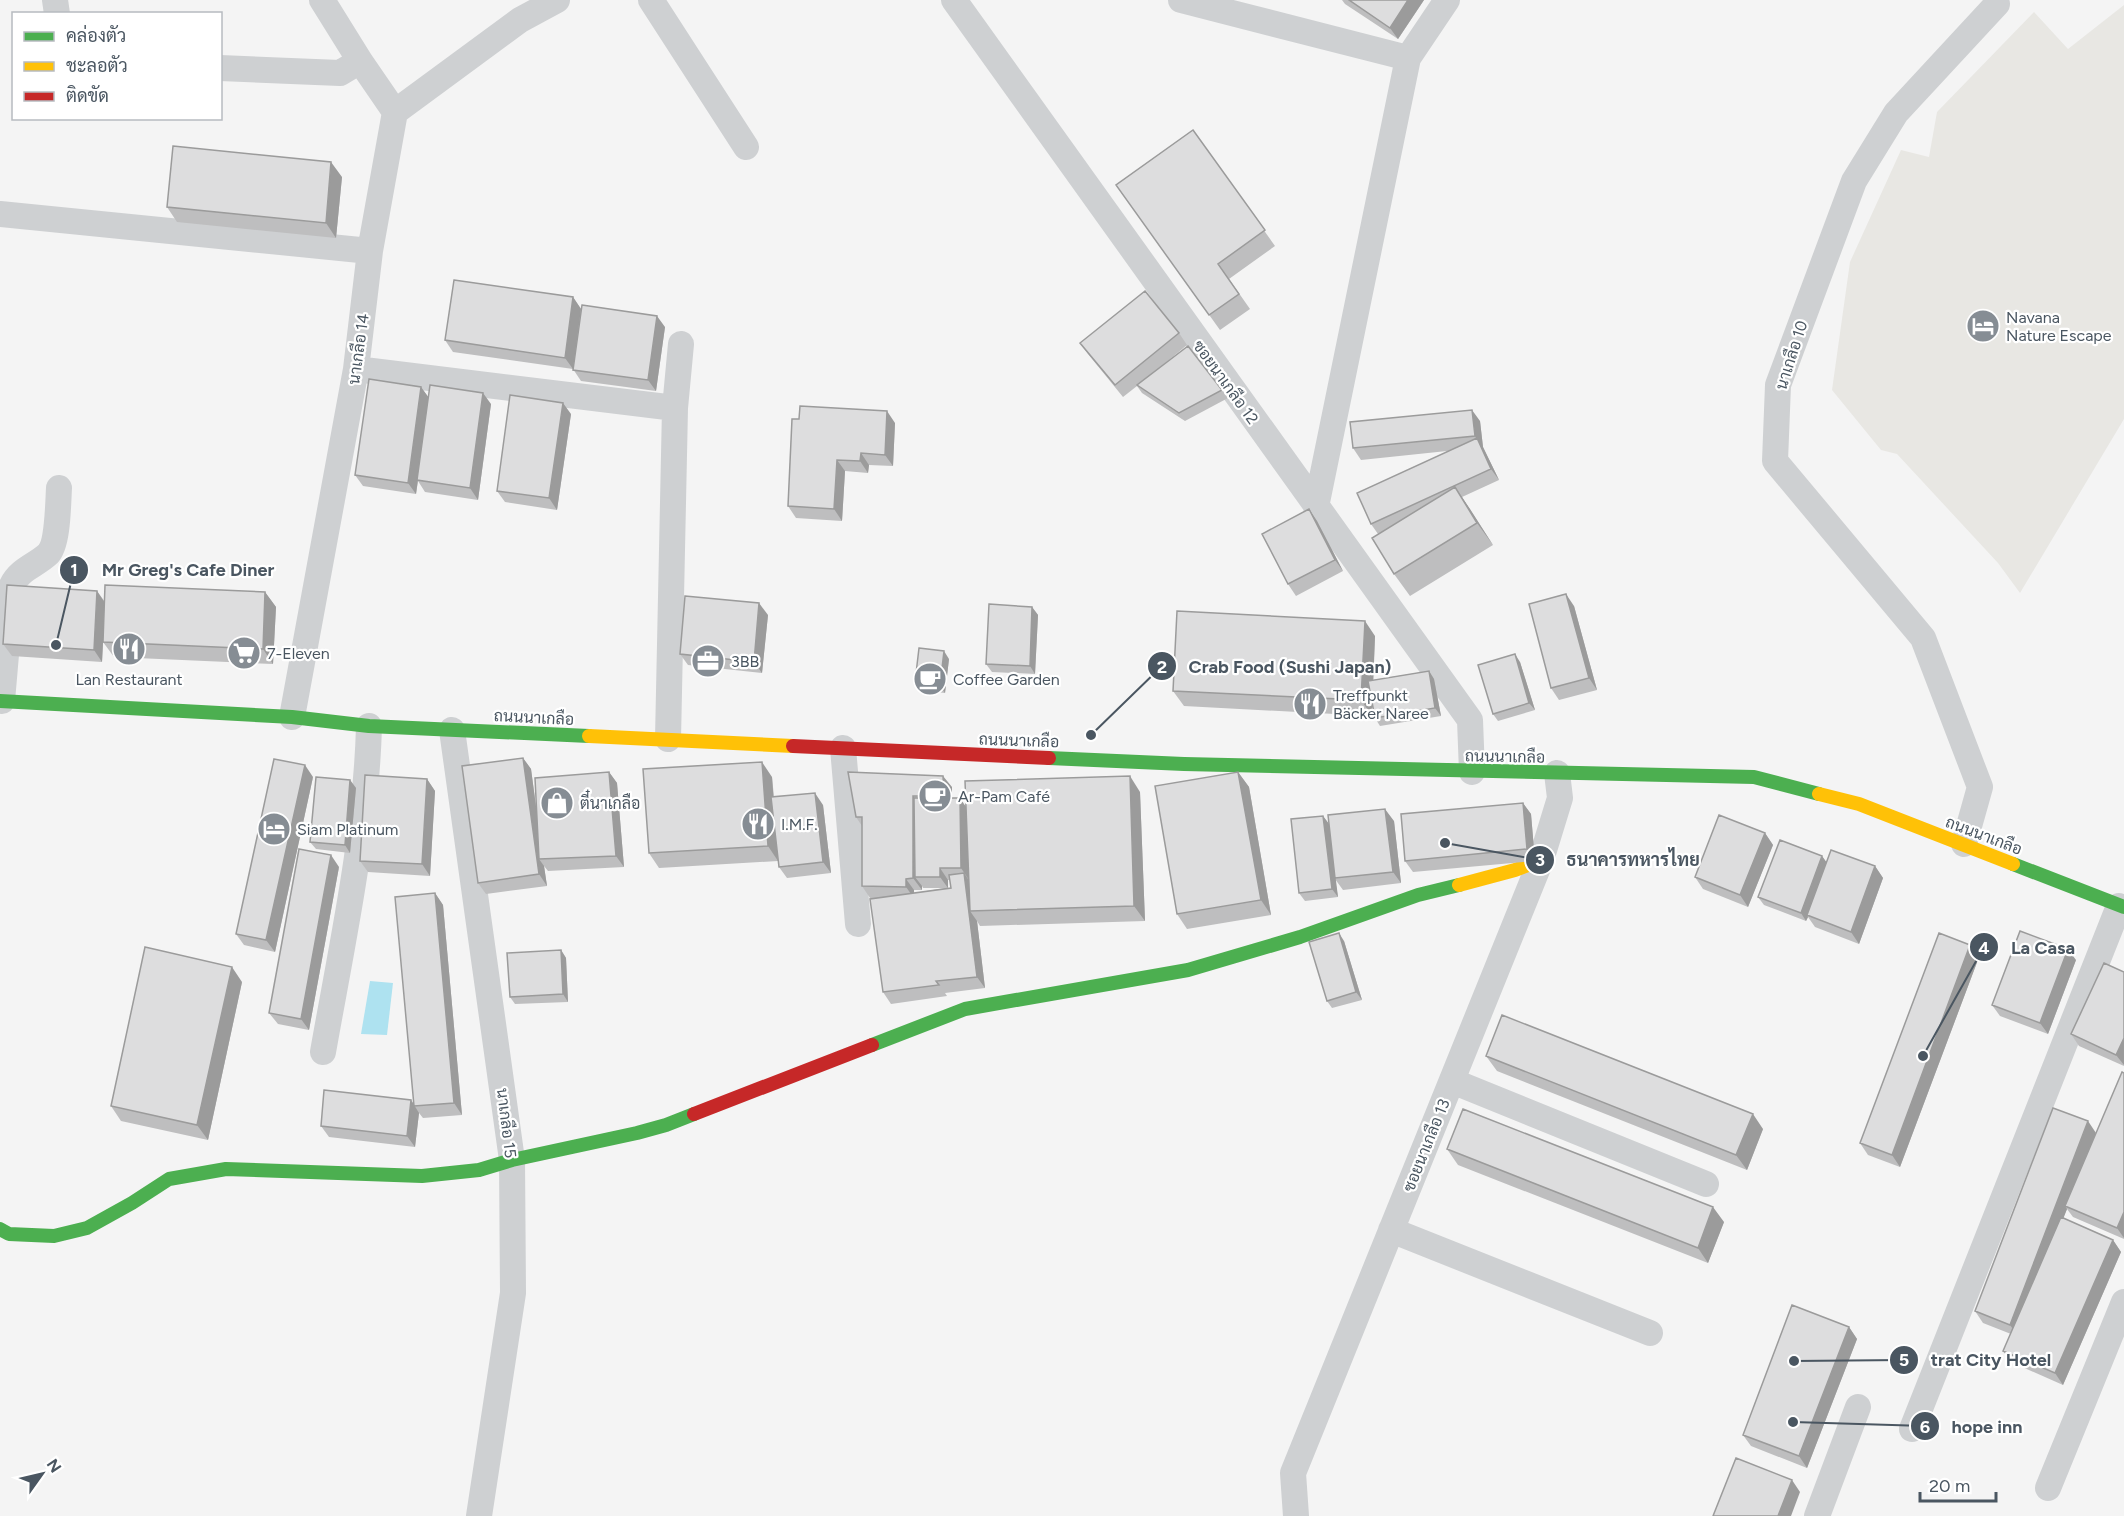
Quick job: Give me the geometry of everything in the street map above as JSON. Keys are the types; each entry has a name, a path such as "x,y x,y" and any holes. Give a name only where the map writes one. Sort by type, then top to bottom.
{"street":[{"path":"322,0 395,112 520,20 557,0"},
{"path":"651,0 746,147"},
{"name":"ซอยนาเกลือ 12","path":"954,0 1470,720 1472,772"},
{"path":"1181,0 1408,58"},
{"path":"1316,507 1408,58 1447,0"},
{"name":"นาเกลือ 10","path":"1964,844 1980,788 1923,638 1775,462 1778,385 1854,181 1896,113 1997,4"},
{"path":"222,68 340,73 360,61"},
{"name":"นาเกลือ 14","path":"292,717 356,369 370,251 395,112"},
{"path":"0,214 370,251"},
{"path":"668,739 675,408 681,344"},
{"path":"356,369 675,408"},
{"path":"1,701 12,585 16,576 47,555 51,549 55,535 59,488"},
{"name":"ถนนนาเกลือ","path":"1,701 292,717 369,726 1184,764 1755,777 1859,804 2122,906"},
{"path":"322,1053 357,866 368,760 369,726"},
{"name":"นาเกลือ 15","path":"452,730 512,1160 513,1293 479,1516"},
{"path":"843,748 858,924"},
{"name":"ซอยนาเกลือ 13","path":"1296,1516 1293,1473 1541,860 1560,798 1557,773"},
{"path":"3,1234 54,1236 87,1228 170,1179 226,1169 422,1176 479,1170 512,1160 637,1133 666,1125 965,1009 1188,970 1300,937 1418,895 1515,870 1541,860"},
{"path":"1912,1429 2122,906"},
{"path":"1452,1081 1706,1184"},
{"path":"1391,1230 1650,1333"},
{"path":"2048,1488 2124,1302"},
{"path":"1817,1516 1858,1407"}],"shaded area":[{"name":"Navana Nature Escape","path":"2124,5 2124,419 2020,593 1998,563 1897,454 1881,450 1832,390 1850,262 1901,150 1929,157 1937,112 2034,12 2068,49"}],"water":[{"path":"370,981 393,983 387,1035 361,1034"}],"building":[{"path":"1349,0 1408,0 1390,28"},
{"path":"1193,130 1265,230 1218,264 1239,294 1209,315 1116,185"},
{"path":"173,146 331,162 326,223 167,207"},
{"path":"454,280 573,297 565,358 445,340"},
{"path":"1145,291 1179,333 1115,385 1080,343"},
{"path":"582,305 657,316 648,380 573,370"},
{"path":"1188,346 1222,390 1179,413 1137,385"},
{"path":"369,379 421,387 408,483 355,475"},
{"path":"430,385 483,393 470,488 417,480"},
{"path":"510,395 563,403 549,498 497,491"},
{"path":"800,406 887,411 885,455 861,453 860,461 837,460 834,509 788,506 792,419 799,419"},
{"path":"1472,410 1475,436 1353,448 1350,422"},
{"path":"1477,438 1491,469 1371,524 1357,493"},
{"path":"1455,487 1477,523 1394,574 1372,538"},
{"path":"1309,509 1335,560 1288,584 1262,534"},
{"path":"7,585 97,591 94,650 3,644"},
{"path":"105,585 265,592 263,649 103,642"},
{"path":"1566,594 1589,678 1551,688 1529,604"},
{"path":"685,596 759,603 754,662 680,654"},
{"path":"989,604 1032,607 1030,666 986,664"},
{"path":"1177,611 1365,621 1361,700 1173,691"},
{"path":"919,648 944,651 940,685 915,682"},
{"path":"1515,654 1529,703 1493,714 1478,665"},
{"path":"1429,671 1435,708 1375,718 1368,681"},
{"path":"523,758 539,874 478,883 462,766"},
{"path":"274,759 305,765 266,940 236,934"},
{"path":"762,762 768,846 649,853 643,769"},
{"path":"609,772 616,856 539,859 535,778"},
{"path":"848,772 943,776 944,796 913,796 913,878 906,879 906,887 862,886 862,817 856,817"},
{"path":"1238,772 1261,900 1177,914 1155,786"},
{"path":"365,775 427,779 422,864 360,861"},
{"path":"1130,776 1134,906 970,911 965,781"},
{"path":"316,777 350,780 345,845 310,842"},
{"path":"815,793 823,862 779,867 771,797"},
{"path":"914,798 960,798 961,868 940,868 940,877 915,877"},
{"path":"1523,803 1527,849 1405,861 1401,814"},
{"path":"1385,809 1393,872 1335,878 1328,815"},
{"path":"1719,815 1765,833 1740,895 1695,877"},
{"path":"1323,816 1332,889 1299,893 1291,819"},
{"path":"1780,840 1822,856 1801,913 1758,897"},
{"path":"299,849 331,855 301,1019 269,1013"},
{"path":"1831,850 1875,866 1851,932 1807,915"},
{"path":"964,873 977,977 936,981 939,985 883,992 870,899 951,888 949,875"},
{"path":"435,893 454,1103 414,1106 395,897"},
{"path":"2020,931 2068,949 2040,1023 1992,1005"},
{"path":"1339,933 1356,992 1327,1001 1309,942"},
{"path":"1939,933 1970,945 1892,1155 1860,1143"},
{"path":"145,947 232,967 197,1125 111,1106"},
{"path":"561,950 563,994 510,997 507,953"},
{"path":"2104,963 2124,972 2124,1038 2116,1055 2071,1034"},
{"path":"1502,1015 1753,1114 1736,1155 1486,1056"},
{"path":"2122,1072 2124,1073 2124,1212 2117,1228 2065,1206"},
{"path":"324,1090 411,1100 407,1136 321,1126"},
{"path":"2053,1108 2088,1121 2010,1325 1975,1311"},
{"path":"1463,1109 1713,1207 1698,1248 1447,1149"},
{"path":"2061,1217 2113,1240 2055,1373 2003,1351"},
{"path":"1792,1305 1849,1327 1799,1456 1743,1435"},
{"path":"1736,1458 1792,1480 1778,1516 1713,1516"}],"traffic: fast":[{"path":"0,701 292,717 369,726 589,736"},
{"path":"1049,758 1184,764 1754,777 1819,794"},
{"path":"2013,864 2124,907"},
{"path":"872,1045 965,1009 1188,970 1300,937 1418,895 1459,885"},
{"path":"0,1229 9,1234 54,1236 87,1228 169,1179 226,1169 422,1176 479,1170 512,1160 637,1133 694,1114"}],"traffic: slow":[{"path":"589,736 793,746"},
{"path":"1819,794 1859,804 2013,864"},
{"path":"1459,885 1515,870 1541,860"}],"traffic: jam":[{"path":"793,746 1049,758"},
{"path":"694,1114 872,1045"}],"place":[{"name":"Navana Nature Escape","path":"1983,326"},
{"name":"Mr Greg's Cafe Diner","path":"56,645"},
{"name":"Lan Restaurant","path":"129,649"},
{"name":"7-Eleven","path":"244,653"},
{"name":"3BB","path":"708,661"},
{"name":"Coffee Garden","path":"930,679"},
{"name":"Treffpunkt Bäcker Naree","path":"1310,704"},
{"name":"Crab Food (Sushi Japan)","path":"1091,735"},
{"name":"Ar-Pam Café","path":"935,796"},
{"name":"ตี๋นาเกลือ","path":"557,803"},
{"name":"I.M.F.","path":"758,824"},
{"name":"Siam Platinum","path":"274,829"},
{"name":"ธนาคารทหารไทย","path":"1445,843"},
{"name":"La Casa","path":"1923,1056"},
{"name":"trat City Hotel","path":"1794,1361"},
{"name":"hope inn","path":"1793,1422"}]}
